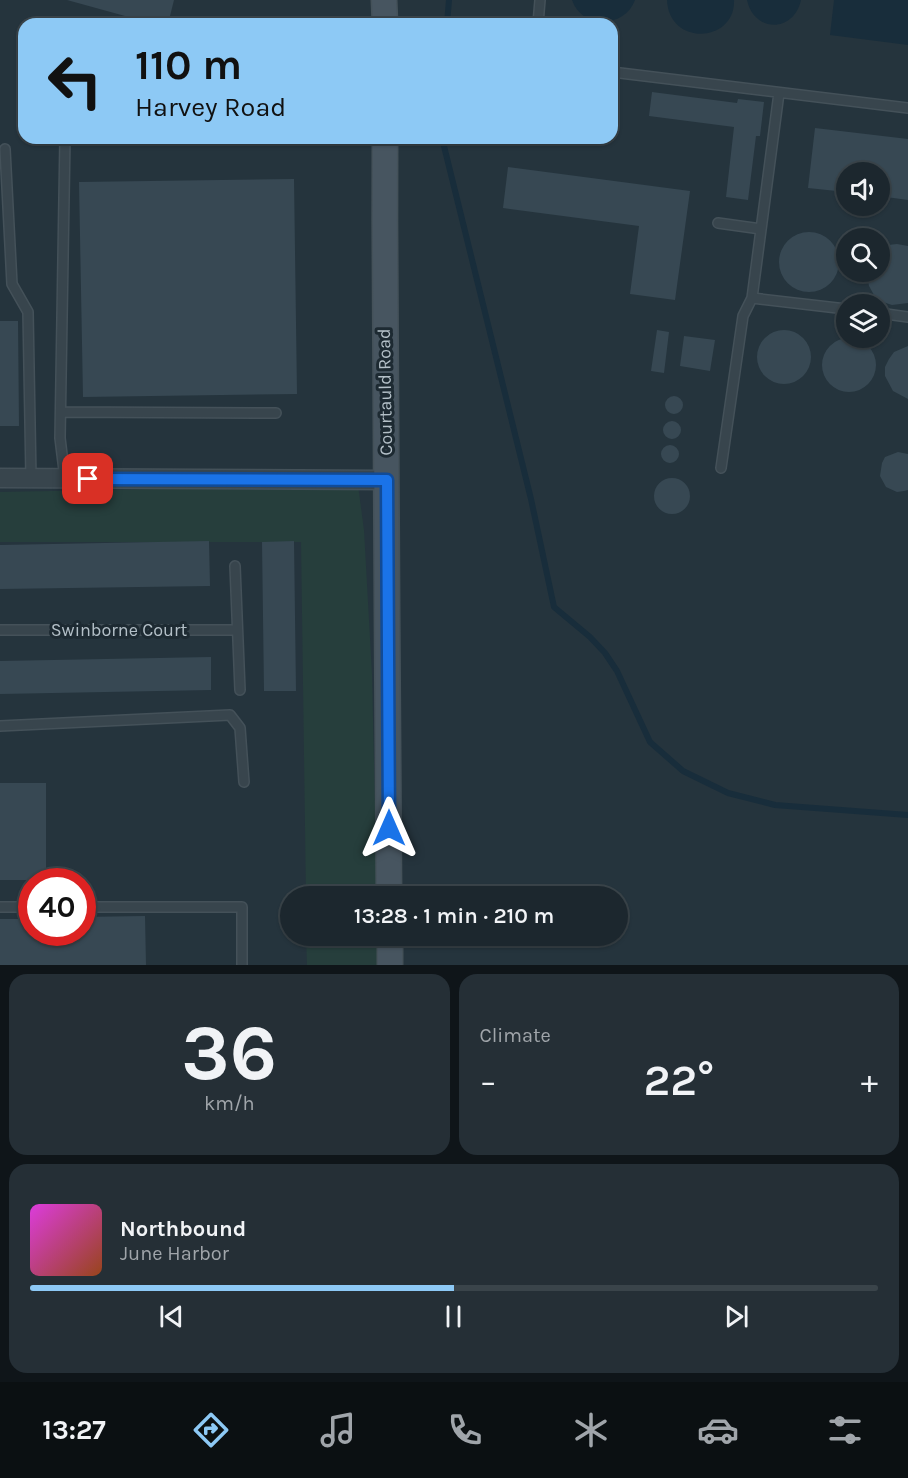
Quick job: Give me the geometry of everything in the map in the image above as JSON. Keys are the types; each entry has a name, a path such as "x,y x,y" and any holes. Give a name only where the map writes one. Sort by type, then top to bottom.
{"street":[{"path":"384,0 385,18"},
{"name":"Courtauld Road","path":"385,144 384,371 387,480 389,886"},
{"path":"0,478 387,480"},
{"path":"390,946 390,965"}],"lane":[{"path":"538,18 540,0"},
{"path":"618,73 908,108"},
{"path":"721,468 743,316 752,298 779,93"},
{"path":"65,144 60,438 65,479"},
{"path":"5,149 12,284 28,312 31,478"},
{"path":"718,223 761,229"},
{"path":"752,298 836,308"},
{"path":"890,315 908,317"},
{"path":"61,412 276,413"},
{"path":"235,566 240,690"},
{"name":"Swinborne Court","path":"0,630 237,630"},
{"path":"0,726 230,715 240,728 244,782"},
{"path":"0,907 18,906"},
{"path":"96,906 242,906 242,965"}],"green space":[{"path":"358,485 364,530 372,674 377,886 306,886 301,542 0,542 0,492"},
{"path":"306,946 378,946 378,965 307,965"}],"water":[{"path":"572,0 635,0 630,9 618,18 587,18 577,10"},
{"path":"667,0 734,0 732,14 725,25 702,34 690,32 679,26 671,15"},
{"path":"747,0 801,0 791,19 774,25 757,19"},
{"path":"834,0 908,0 908,45 830,35"}],"building":[{"path":"67,0 174,0 170,18 132,18"},
{"path":"652,92 737,103 738,99 764,102 760,136 756,136 748,200 726,197 734,127 649,116"},
{"path":"815,128 908,139 908,200 890,198 890,162 836,162 836,191 808,188"},
{"path":"508,167 690,191 675,300 630,294 639,226 503,208"},
{"path":"294,179 297,394 83,397 79,182"},
{"path":"803,232 815,232 831,240 834,245 836,276 831,284 815,292 803,292 787,284 779,268 779,256 787,240"},
{"path":"890,245 908,246 908,303 890,304 890,294 873,294 869,286 868,282 890,282"},
{"path":"0,321 18,321 19,426 0,426"},
{"path":"657,330 669,332 664,373 651,371"},
{"path":"784,330 794,332 803,338 809,347 811,357 809,367 803,376 794,382 784,384 774,382 765,376 759,367 757,357 759,347 765,338 774,332"},
{"path":"684,336 715,340 710,371 680,366"},
{"path":"836,342 836,348 870,348 875,360 874,375 868,384 859,390 849,392 839,390 830,384 824,375 822,365 827,350"},
{"path":"908,346 908,399 893,391 885,376 885,367 894,352"},
{"path":"674,396 680,399 683,405 680,411 674,414 668,411 665,405 668,399"},
{"path":"672,421 678,424 681,430 678,436 672,439 666,436 663,430 666,424"},
{"path":"670,445 676,448 679,454 676,460 670,463 664,460 661,454 664,448"},
{"path":"898,452 908,454 908,490 897,492 886,487 880,476 885,457"},
{"path":"672,478 684,484 690,496 684,508 672,514 660,508 654,496 660,484"},
{"path":"209,541 210,586 0,589 0,545"},
{"path":"294,541 296,691 264,691 262,542"},
{"path":"211,657 211,690 0,694 0,661"},
{"path":"0,783 46,783 46,868 18,868 18,880 0,880"},
{"path":"145,916 146,965 0,965 0,919 18,919 18,946 96,946 96,917"}],"waterway":[{"path":"448,18 449,0"},
{"path":"443,144 531,499 554,607 590,637 605,653 617,671 650,742 683,771 728,793 775,805 908,815"}],"route":[{"path":"88,479 387,480 389,828"}]}
